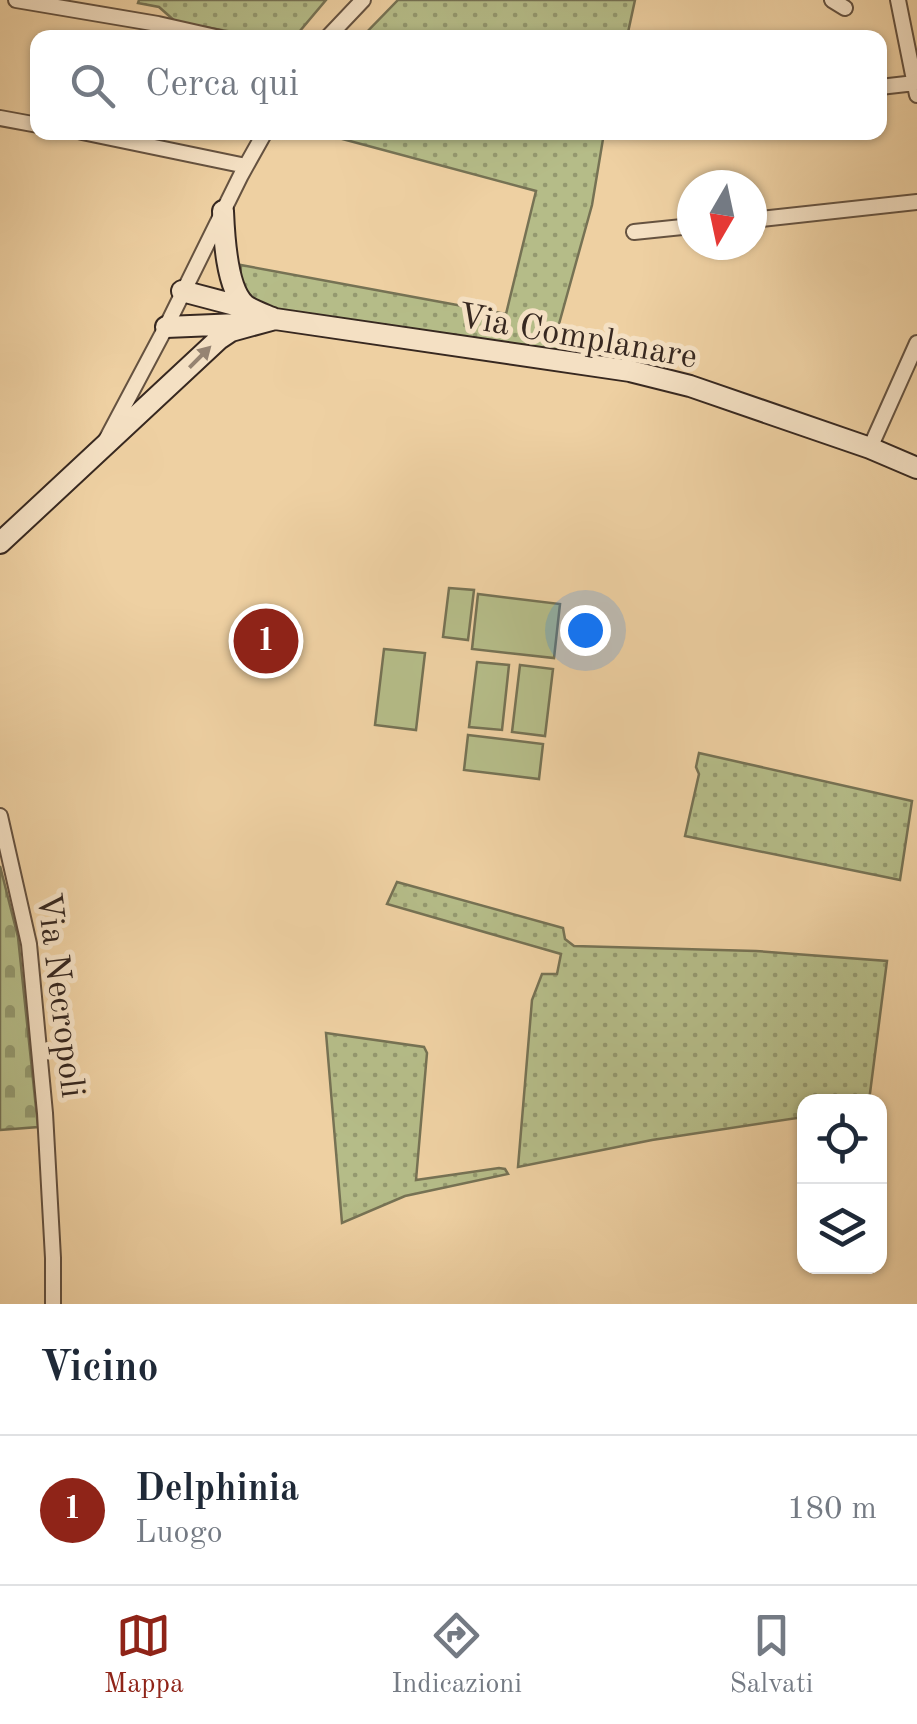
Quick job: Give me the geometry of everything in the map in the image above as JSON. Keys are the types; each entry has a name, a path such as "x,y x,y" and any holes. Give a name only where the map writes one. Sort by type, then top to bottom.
{"main road":[{"path":"223,211 233,282 244,304 261,318"},
{"path":"182,291 261,318"},
{"path":"166,327 261,318"},
{"path":"0,561 8,537 103,445 230,330 261,318"},
{"name":"Via Complanare","path":"261,318 630,371 690,386 917,468"}],"street":[{"path":"16,0 185,30"},
{"path":"335,30 363,0"},
{"path":"887,87 916,89 898,0"},
{"path":"0,118 30,124"},
{"path":"121,140 246,166"},
{"path":"103,445 261,140"},
{"path":"767,218 917,202"},
{"path":"634,232 677,228"},
{"path":"870,448 917,343"},
{"name":"Via Necropoli","path":"0,816 29,944 45,1113 52,1304"}],"green space":[{"path":"326,0 301,30 222,30 176,22 159,7 138,3"},
{"path":"398,0 635,0 629,30 369,30"},
{"path":"346,140 603,140 592,205 559,324 561,351 316,318 255,304 240,282 241,265 506,314 536,191"},
{"path":"449,588 474,590 468,640 443,637"},
{"path":"478,594 560,604 554,658 472,649"},
{"path":"384,649 425,653 416,730 375,725"},
{"path":"477,662 509,665 502,730 469,727"},
{"path":"520,665 553,669 545,736 512,732"},
{"path":"468,735 543,744 539,779 464,770"},
{"path":"699,753 912,801 900,880 685,836 699,774"},
{"path":"0,866 18,937 38,1127 0,1130"},
{"path":"397,882 563,928 565,939 574,946 756,951 887,961 870,1094 797,1094 797,1118 652,1140 518,1167 532,1000 542,974 557,974 561,954 387,904"},
{"path":"326,1033 424,1047 427,1053 416,1180 499,1168 508,1174 405,1196 342,1223"}],"place":[{"name":"Delphinia","path":"266,641"}]}
